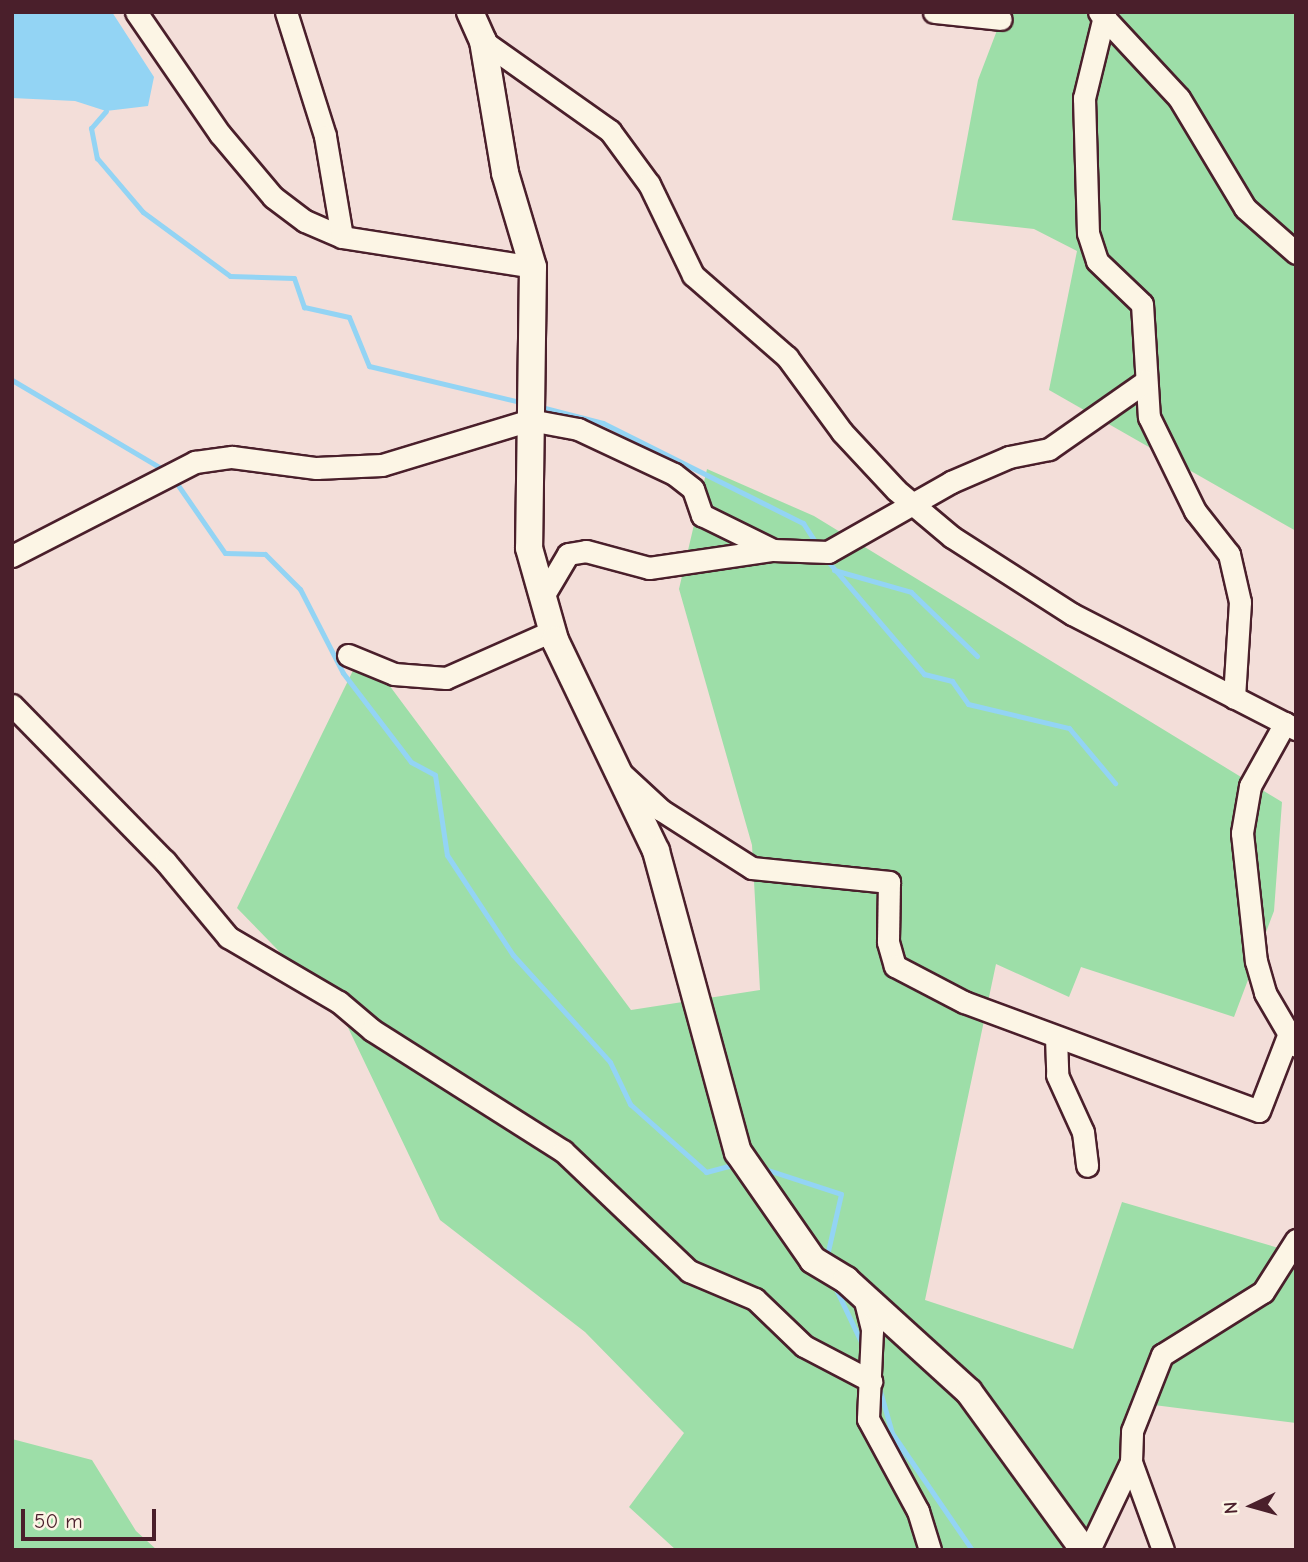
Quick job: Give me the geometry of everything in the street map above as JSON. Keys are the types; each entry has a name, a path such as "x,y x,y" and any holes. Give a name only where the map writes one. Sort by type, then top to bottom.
{"street":[{"path":"136,12 273,197 342,237 533,267"},
{"path":"286,12 325,136 342,237"},
{"path":"934,12 1001,19"},
{"path":"471,13 483,41 505,173 533,267 526,519 542,598 552,631 656,850 738,1152 813,1260 864,1297 969,1392 1086,1550 1131,1462"},
{"path":"1102,14 1179,98 1245,208 1296,253"},
{"path":"1102,14 1084,98 1088,233 1097,261 1142,304 1149,417 1168,462 1229,554 1240,602 1234,698"},
{"path":"483,41 610,131 649,184 693,275 787,357 842,432 912,503 1072,614 1291,726 1251,786 1242,821 1256,961 1292,1041 1259,1111 1056,1037 895,966 888,942 889,882 752,868 661,810 621,773"},
{"path":"542,598 568,554 586,551 649,568 773,550 828,552 912,503 1009,457 1049,449 1146,381"},
{"path":"12,556 195,462 232,457 316,468 382,465 530,420 578,429 674,474 694,489 702,515 773,550"},
{"path":"348,655 394,674 446,678 552,631"},
{"path":"12,705 165,860 228,937 339,1002 372,1030 563,1151 689,1271 755,1299 804,1346 871,1381"},
{"path":"1056,1037 1057,1075 1083,1132 1087,1166"},
{"path":"1163,1550 1131,1462 1132,1432 1162,1355 1264,1292 1296,1240"},
{"path":"864,1297 872,1330 869,1419 918,1511 930,1550"}],"green space":[{"path":"1004,12 1296,12 1296,531 1049,390 1077,251 1034,229 952,220 978,80"},
{"path":"707,469 814,516 1282,802 1274,911 1234,1017 1081,967 1069,997 996,964 925,1300 1073,1349 1122,1202 1296,1253 1296,1423 1146,1404 1093,1550 676,1550 629,1507 684,1433 585,1332 440,1220 343,1017 237,908 363,650 631,1010 760,990 752,845 679,589"},
{"path":"12,1439 92,1460 136,1531 157,1550 12,1550"}],"water":[{"path":"12,12 112,12 154,77 148,106 106,111 75,101 12,98"}],"waterway":[{"path":"106,111 91,128 97,158 143,212 230,276 294,278 304,307 349,317 369,366 524,403"},
{"path":"12,380 166,471"},
{"path":"537,406 603,423 803,523 818,546"},
{"path":"173,478 225,553 265,554 300,589 343,673 411,762 435,775 447,855 513,955 610,1062 630,1104 706,1172 736,1164"},
{"path":"825,558 924,674 952,681 968,704 1069,728 1115,783"},
{"path":"834,570 911,592 977,656"},
{"path":"762,1168 841,1194 826,1260"},
{"path":"834,1285 863,1346"},
{"path":"878,1384 892,1433 972,1550"},
{"path":"897,1446 908,1472"}]}
